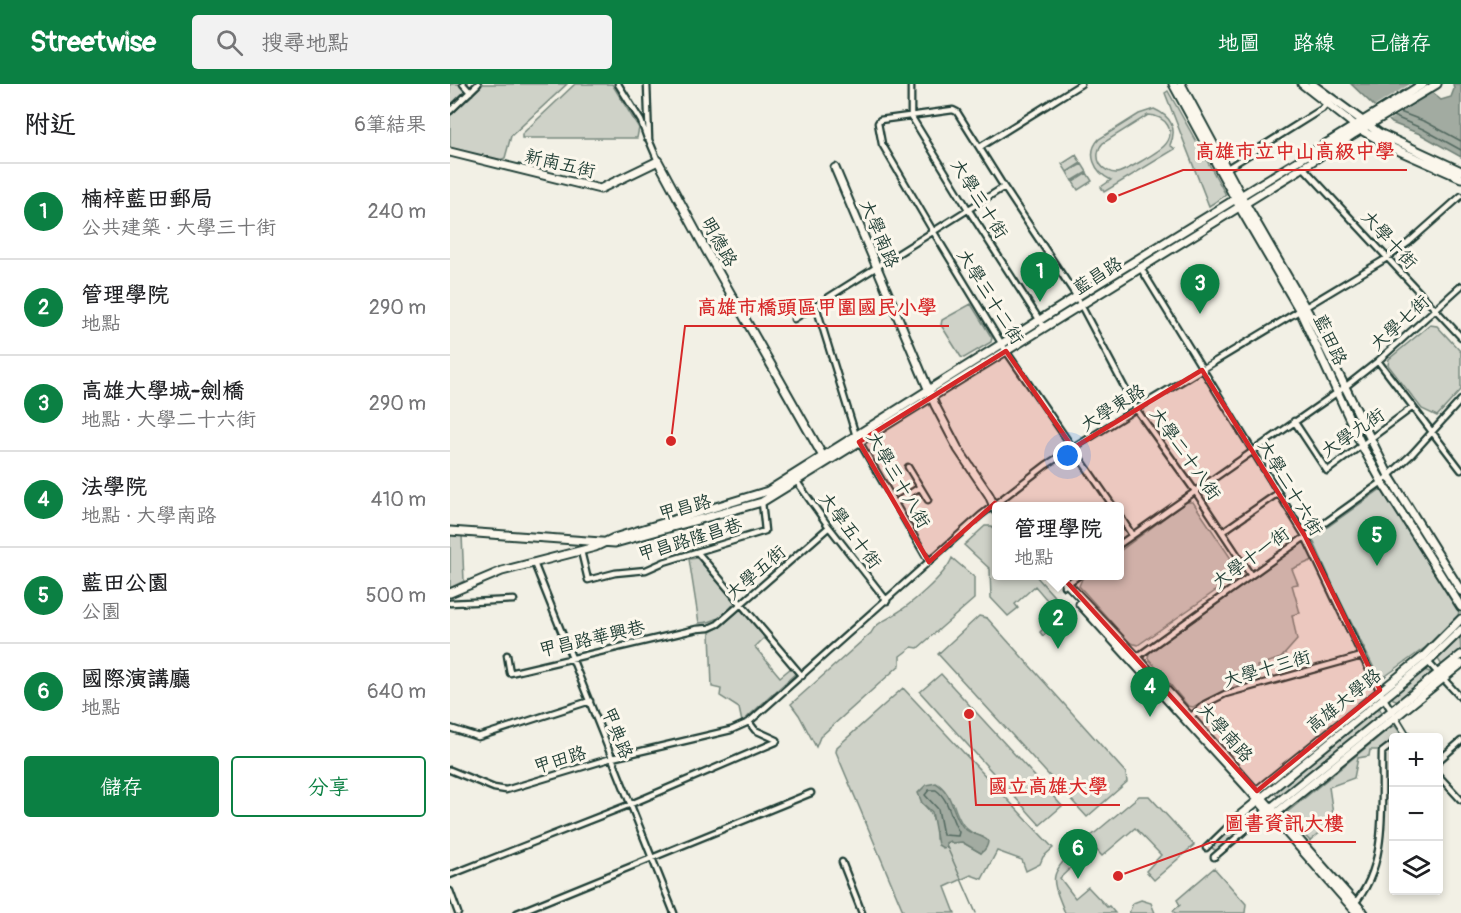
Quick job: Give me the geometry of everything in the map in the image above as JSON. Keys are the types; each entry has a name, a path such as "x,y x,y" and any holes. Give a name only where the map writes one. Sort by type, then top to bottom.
{"street":[{"path":"464,84 470,92"},
{"path":"450,111 478,84"},
{"path":"618,84 641,121 643,131 658,161"},
{"path":"647,84 649,140"},
{"path":"911,84 911,116"},
{"path":"980,147 1081,84"},
{"name":"藍田路","path":"1173,84 1345,387 1389,476 1461,591"},
{"name":"藍田路","path":"1180,84 1226,169 1237,196"},
{"path":"1302,84 1395,149 1461,178"},
{"path":"1312,84 1329,101"},
{"name":"藍昌路","path":"1004,347 1040,319 1237,196 1430,85"},
{"path":"1226,169 1322,109 1329,101"},
{"name":"大學二十八街","path":"911,116 956,110 1077,297 1136,409 1195,491 1250,574"},
{"name":"大學三十街","path":"911,116 1044,327"},
{"name":"大學三十二街","path":"911,116 878,121 882,144 1004,347 1110,502"},
{"path":"1361,125 1461,171"},
{"name":"藍昌路","path":"770,494 1004,347 1044,327 1303,167 1361,125"},
{"name":"新南五街","path":"450,152 600,189 658,161"},
{"name":"大學十街","path":"1298,160 1461,337"},
{"name":"明德路","path":"658,161 825,459"},
{"name":"大學南路","path":"835,168 929,394 958,449 993,502"},
{"path":"794,319 1004,187"},
{"name":"大學東路","path":"1003,502 1073,448 1387,258 1408,243 1461,196"},
{"name":"大學二十六街","path":"1136,260 1305,536 1362,656 1403,733"},
{"name":"大學七街","path":"1124,541 1345,387 1378,361 1461,286"},
{"name":"大學三十八街","path":"816,306 857,439 929,562"},
{"name":"藍田路","path":"1302,309 1362,446 1382,482 1461,607"},
{"path":"1378,361 1461,470"},
{"name":"大學十一街","path":"1134,658 1382,482 1433,433 1461,400"},
{"name":"大學九街","path":"1294,421 1327,471 1413,407"},
{"path":"908,467 927,500"},
{"name":"大學五十街","path":"795,479 887,601"},
{"path":"895,503 920,487"},
{"path":"1222,532 1278,493"},
{"name":"甲昌路","path":"605,543 615,543 762,502 770,494"},
{"name":"甲昌路","path":"450,593 502,571 581,551 614,538 770,494"},
{"name":"甲昌路隆昌巷","path":"581,551 588,580 615,573 646,570 664,562 765,531 762,502"},
{"name":"大學東路","path":"749,722 929,562 992,510"},
{"path":"1124,523 1132,535"},
{"name":"大學五街","path":"697,629 709,628 718,624 829,527"},
{"path":"450,531 605,543"},
{"path":"698,553 802,676"},
{"name":"甲典路","path":"534,563 674,913"},
{"name":"大學南路","path":"1059,580 1134,658 1353,905 1364,913"},
{"name":"大學南路","path":"1062,580 1065,585"},
{"path":"1065,585 1072,580"},
{"path":"450,593 452,602 514,600"},
{"name":"高雄大學路","path":"1426,659 1461,619"},
{"name":"甲昌路華興巷","path":"507,655 510,673 697,629"},
{"name":"高雄大學路","path":"1257,795 1461,630"},
{"path":"1440,677 1461,655"},
{"name":"大學十三街","path":"1188,719 1205,704 1225,694 1362,656"},
{"path":"1426,659 1461,698"},
{"path":"1215,857 1259,819 1272,812 1440,677 1461,664"},
{"path":"450,728 478,737 590,702"},
{"path":"450,875 631,804 776,742 777,740 755,730 749,722"},
{"name":"甲田路","path":"450,770 494,788 506,790 612,758 731,730 749,722"},
{"path":"1443,757 1461,741"},
{"path":"1353,905 1372,877 1378,853 1382,752 1389,747"},
{"path":"1443,780 1461,800"},
{"path":"516,913 811,792"},
{"path":"1206,848 1249,807 1257,795"},
{"path":"842,862 862,913"},
{"path":"450,891 458,913"},
{"name":"大學南路","path":"1353,905 1357,913"}],"highlighted area":[{"path":"1006,351 1073,448 1202,370 1305,536 1380,690 1257,791 995,503 929,562 859,442"}],"shaded area":[{"path":"450,84 462,84 465,91 450,105"},
{"path":"483,84 567,84 511,136 505,158 500,160 450,148 450,116"},
{"path":"575,84 612,84 639,128 637,138 522,138 522,134"},
{"path":"1168,91 1226,195 1209,206 1165,93"},
{"path":"1154,109 1164,115 1173,128 1170,145 1175,149 1104,192 1101,187 1111,180 1096,167 1093,156 1095,144 1099,139 1139,114","holes":["1148,115 1164,121 1170,130 1168,141 1164,146 1120,172 1111,172 1103,168 1098,156 1103,143"]},
{"path":"1076,155 1081,163 1067,172 1062,164"},
{"path":"1082,164 1087,172 1072,181 1067,172"},
{"path":"1087,173 1092,181 1078,190 1073,182"},
{"path":"971,304 992,338 991,342 964,358 961,357 941,325 942,320"},
{"path":"1430,325 1437,326 1461,352 1461,390 1437,416 1422,409 1388,365 1389,359"},
{"path":"1381,489 1459,611 1458,616 1426,647 1380,680 1312,538"},
{"path":"1186,502 1193,502 1236,566 1237,573 1234,578 1138,645 1130,643 1079,586 1082,580 1124,580 1124,548"},
{"path":"985,526 992,526 992,580 1040,580 1068,612 1043,636 1040,632 1059,614 1035,586 1015,604 1018,608 1008,616 991,598 990,569 964,545"},
{"path":"450,535 462,535 464,581 450,588"},
{"path":"1302,543 1306,543 1313,560 1292,569 1298,584 1292,585 1300,613 1292,615 1297,640 1281,658 1257,666 1259,680 1217,694 1193,707 1188,706 1148,658 1149,653"},
{"path":"698,558 735,602 728,611 710,622 699,623 689,559"},
{"path":"952,558 974,577 974,599 918,648 912,647 900,656 900,665 820,737 816,747 791,704 871,633 877,625 926,590"},
{"path":"740,609 765,637 755,647 780,677 791,668 796,673 742,722 739,708 720,696 721,689 712,687 710,632 722,626"},
{"path":"979,616 987,618 1126,773 1127,782 1087,817 938,654"},
{"path":"1460,635 1461,653 1444,665 1441,664 1438,659 1439,655"},
{"path":"1424,670 1430,672 1430,677 1399,701 1393,699 1392,693"},
{"path":"941,674 1062,806 1040,825 920,692"},
{"path":"903,688 1053,848 1043,857 1040,864 1026,871 1022,860 997,851 982,879 971,875 945,887 955,913 904,913 836,752 837,747","holes":["922,803 953,803 963,825 971,832 983,837 981,853 962,842 946,843 936,839 934,819"]},
{"path":"1379,707 1383,715 1280,797 1276,795 1275,790 1374,708"},
{"path":"1395,726 1400,733 1389,733 1389,743 1381,750 1370,750 1369,756 1358,758 1354,778 1329,787 1334,821 1310,841 1285,814"},
{"path":"1139,796 1149,796 1194,845 1154,880 1146,871 1161,855 1135,828 1102,856 1090,843 1090,837"},
{"path":"1231,829 1236,835 1217,851 1213,849 1212,846"},
{"path":"1074,850 1081,858 1060,878 1075,898 1088,887 1115,913 1065,913 1054,879 1059,866"},
{"path":"1214,868 1246,904 1245,913 1175,913 1173,911 1180,905 1177,900"},
{"path":"1141,900 1151,903 1155,913 1129,913 1133,903"}],"water":[{"path":"1351,84 1421,84 1441,100 1451,97 1453,84 1461,84 1461,157 1420,134 1392,123"},
{"path":"936,783 946,793 963,827 988,841 981,853 962,842 952,843 950,841 946,843 947,847 943,848 938,845 932,812 922,803 918,793 926,785"}],"pier":[{"path":"1410,84 1425,84 1435,91 1386,122 1372,108"}],"waterway":[{"path":"947,847 976,913"}],"place":[{"name":"高雄市立中山高級中學","path":"1112,198"},
{"name":"楠梓藍田郵局","path":"1040,302"},
{"name":"高雄大學城-劍橋","path":"1200,314"},
{"name":"高雄市橋頭區甲圍國民小學","path":"671,441"},
{"name":"藍田公園","path":"1377,566"},
{"name":"管理學院","path":"1058,649"},
{"name":"國立高雄大學","path":"969,714"},
{"name":"法學院","path":"1150,717"},
{"name":"圖書資訊大樓","path":"1118,876"},
{"name":"國際演講廳","path":"1078,879"}]}
